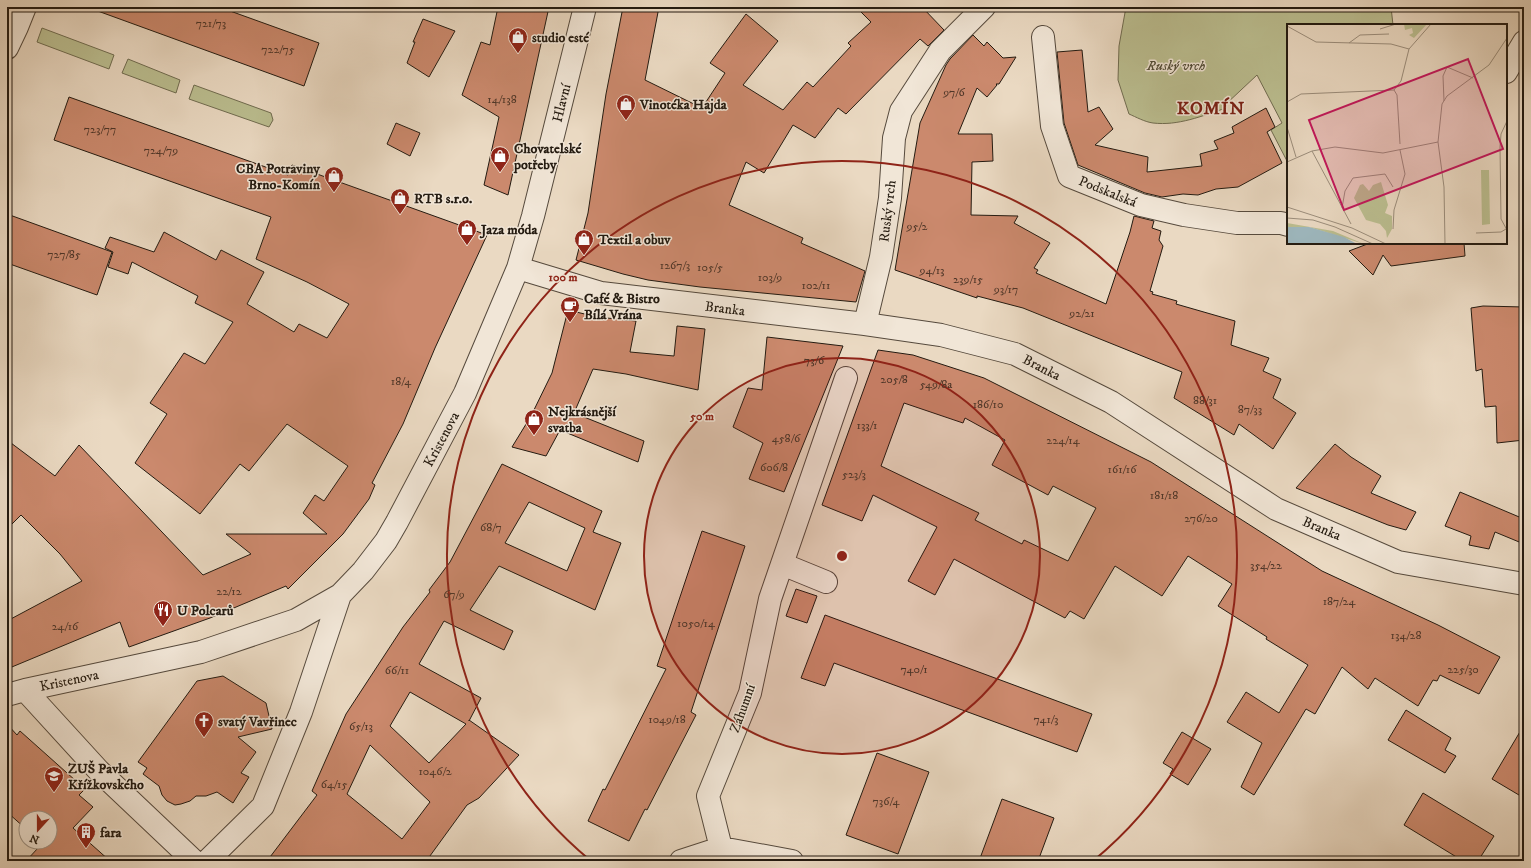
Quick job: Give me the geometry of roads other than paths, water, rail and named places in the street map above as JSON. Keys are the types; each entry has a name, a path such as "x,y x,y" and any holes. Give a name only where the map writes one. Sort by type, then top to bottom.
{"street":[{"path":"7,48 25,7"},
{"name":"Hlavní","path":"518,268 533,216 585,7"},
{"name":"Ruský vrch","path":"865,324 881,257 890,198 894,138 901,111 940,51 984,7"},
{"name":"Podskalská","path":"1043,37 1052,126 1069,176 1141,205 1184,215 1237,223 1281,223 1287,225"},
{"path":"1507,70 1524,42"},
{"name":"Branka","path":"518,268 601,294 865,324 941,335 1015,354 1110,402 1276,509 1398,562 1524,584"},
{"name":"Kristenova","path":"16,693 201,652 296,620 340,595 364,571 386,541 408,501 465,393 518,268"},
{"name":"Záhumní","path":"721,848 708,796 750,693 770,599 846,378"},
{"path":"782,564 826,582"},
{"name":"Kristenova","path":"207,861 263,806 302,712 340,595"},
{"name":"Kristenova","path":"16,693 194,861"},
{"path":"681,861 721,848 792,861"}],"place":[{"name":"studio esté","path":"518,54"},
{"name":"Vinotéka Hajda","path":"626,121"},
{"name":"Chovatelské potřeby","path":"500,173"},
{"name":"CBA Potraviny Brno-Komín","path":"334,193"},
{"name":"RTB s.r.o.","path":"400,215"},
{"name":"Jaza móda","path":"467,246"},
{"name":"Textil a obuv","path":"584,256"},
{"name":"Café & Bistro Bílá Vrána","path":"570,323"},
{"name":"Nejkrásnější svatba","path":"534,436"},
{"name":"U Polcarů","path":"163,627"},
{"name":"svatý Vavřinec","path":"204,738"},
{"name":"ZUŠ Pavla Křížkovského","path":"54,793"},
{"name":"fara","path":"86,849"}],"district":[{"name":"KOMÍN","path":"1211,108"}]}
